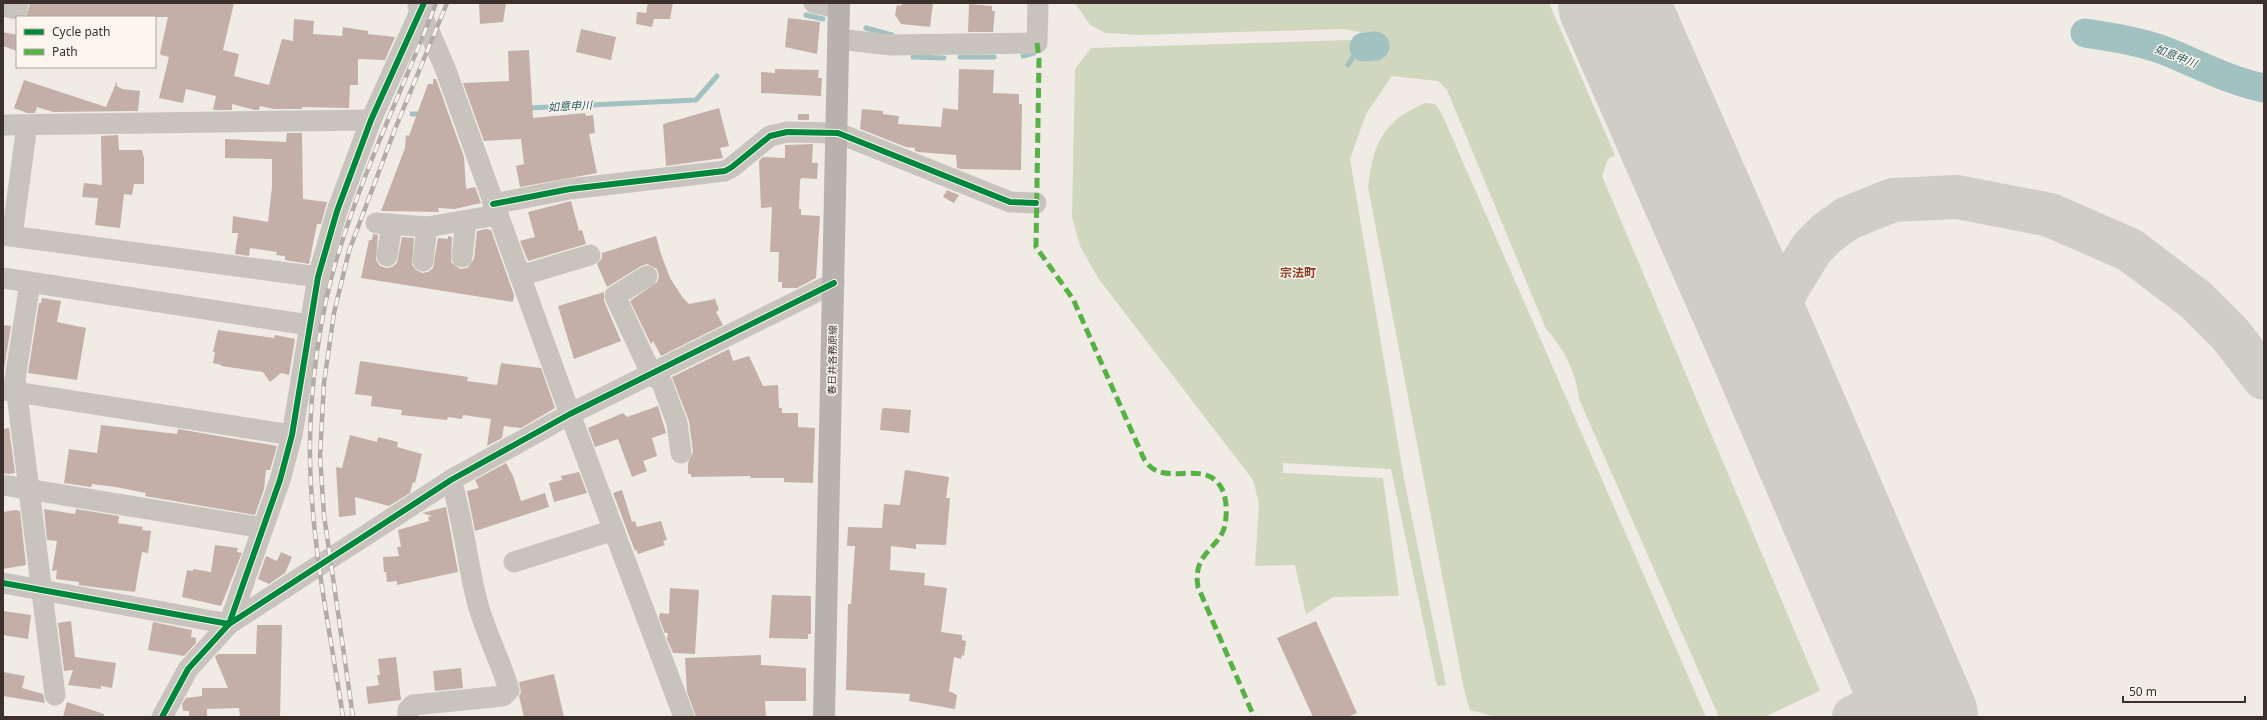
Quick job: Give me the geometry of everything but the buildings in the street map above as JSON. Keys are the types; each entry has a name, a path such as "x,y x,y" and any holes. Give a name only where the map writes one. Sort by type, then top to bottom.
{"main road":[{"name":"春日井各務原線","path":"824,717 838,133 839,5"}],"street":[{"path":"3,6 17,9 18,3"},
{"path":"814,3 839,5"},
{"path":"838,39 891,45 1037,43 1038,3"},
{"path":"420,7 445,68 570,414 684,717"},
{"path":"229,624 280,480 292,435 318,277 337,211 371,120 420,7"},
{"path":"3,125 371,120"},
{"path":"27,125 8,235 318,277"},
{"path":"387,256 384,224 427,227 466,221 495,209 570,189 725,171 770,136 787,132 838,133 1010,202 1036,202"},
{"path":"462,257 466,221"},
{"path":"423,261 427,227"},
{"path":"520,276 590,255"},
{"path":"647,276 616,296 651,373 662,383 677,423 681,453"},
{"path":"3,278 309,326"},
{"path":"30,283 15,379 9,392 28,489 55,695"},
{"path":"162,717 188,669 229,624 451,480 570,414 834,283"},
{"path":"9,392 292,435"},
{"path":"408,717 408,710 413,706 503,696 509,690 500,660 490,643 477,600 451,480"},
{"path":"3,485 263,528"},
{"path":"514,562 614,530"},
{"path":"3,583 229,624"}],"green space":[{"path":"1075,3 1549,3 1615,155 1608,159 1602,176 1820,691 1764,717 1719,717 1579,399 1572,370 1564,353 1546,329 1447,90 1438,81 1392,76 1366,114 1350,159 1404,479 1446,685 1437,686 1391,469 1283,463 1283,473 1383,478 1399,596 1333,597 1306,614 1295,565 1255,566 1259,503 1253,480 1098,278 1080,246 1072,217 1075,69 1091,48 1349,40 1363,43 1365,33 1343,29 1140,35 1106,33 1090,25"},
{"path":"1425,103 1435,104 1441,112 1706,717 1497,717 1470,710 1464,690 1368,187 1373,158 1383,135 1399,118"}],"waterway":[{"name":"如意申川","path":"806,15 823,19"},
{"name":"如意申川","path":"866,28 892,35"},
{"name":"如意申川","path":"2085,33 2154,47 2238,81 2264,88"},
{"name":"如意申川","path":"1353,44 1364,47"},
{"name":"如意申川","path":"1364,47 1375,46"},
{"path":"1348,65 1355,54 1364,47"},
{"name":"如意申川","path":"1023,56 1034,53"},
{"name":"如意申川","path":"913,57 944,58"},
{"name":"如意申川","path":"960,57 994,57"},
{"name":"如意申川","path":"527,108 696,100 717,76"},
{"name":"如意申川","path":"412,114 423,114"}],"taxiway":[{"path":"1765,349 1770,330 1788,287 1812,248 1827,233 1848,218 1893,200 1957,197 2050,215 2130,250 2196,300 2230,334 2264,378"},
{"path":"1854,717 1910,688"}],"runway":[{"path":"1613,3 1765,349 1923,717"}],"railway":[{"path":"343,717 317,554 311,489 311,405 317,351 321,324 333,272 350,217 436,3"},
{"path":"353,717 324,515 320,456 324,383 334,313 349,251 395,129 447,3"}],"marked path":[{"path":"1037,43 1039,59 1036,247 1073,299 1147,463 1152,468 1169,474 1189,473 1208,476 1216,480 1222,489 1226,507 1225,525 1218,540 1207,552 1199,566 1197,575 1198,587 1254,717"}],"cycle path":[{"path":"162,717 188,669 229,624 280,480 292,435 318,277 337,211 371,120 424,3"},
{"path":"493,204 570,189 725,171 770,136 787,132 838,133 1010,202 1036,203"},
{"path":"3,583 229,624 451,480 570,414 834,283"}],"district":[{"name":"宗法町","path":"1298,273"}]}
